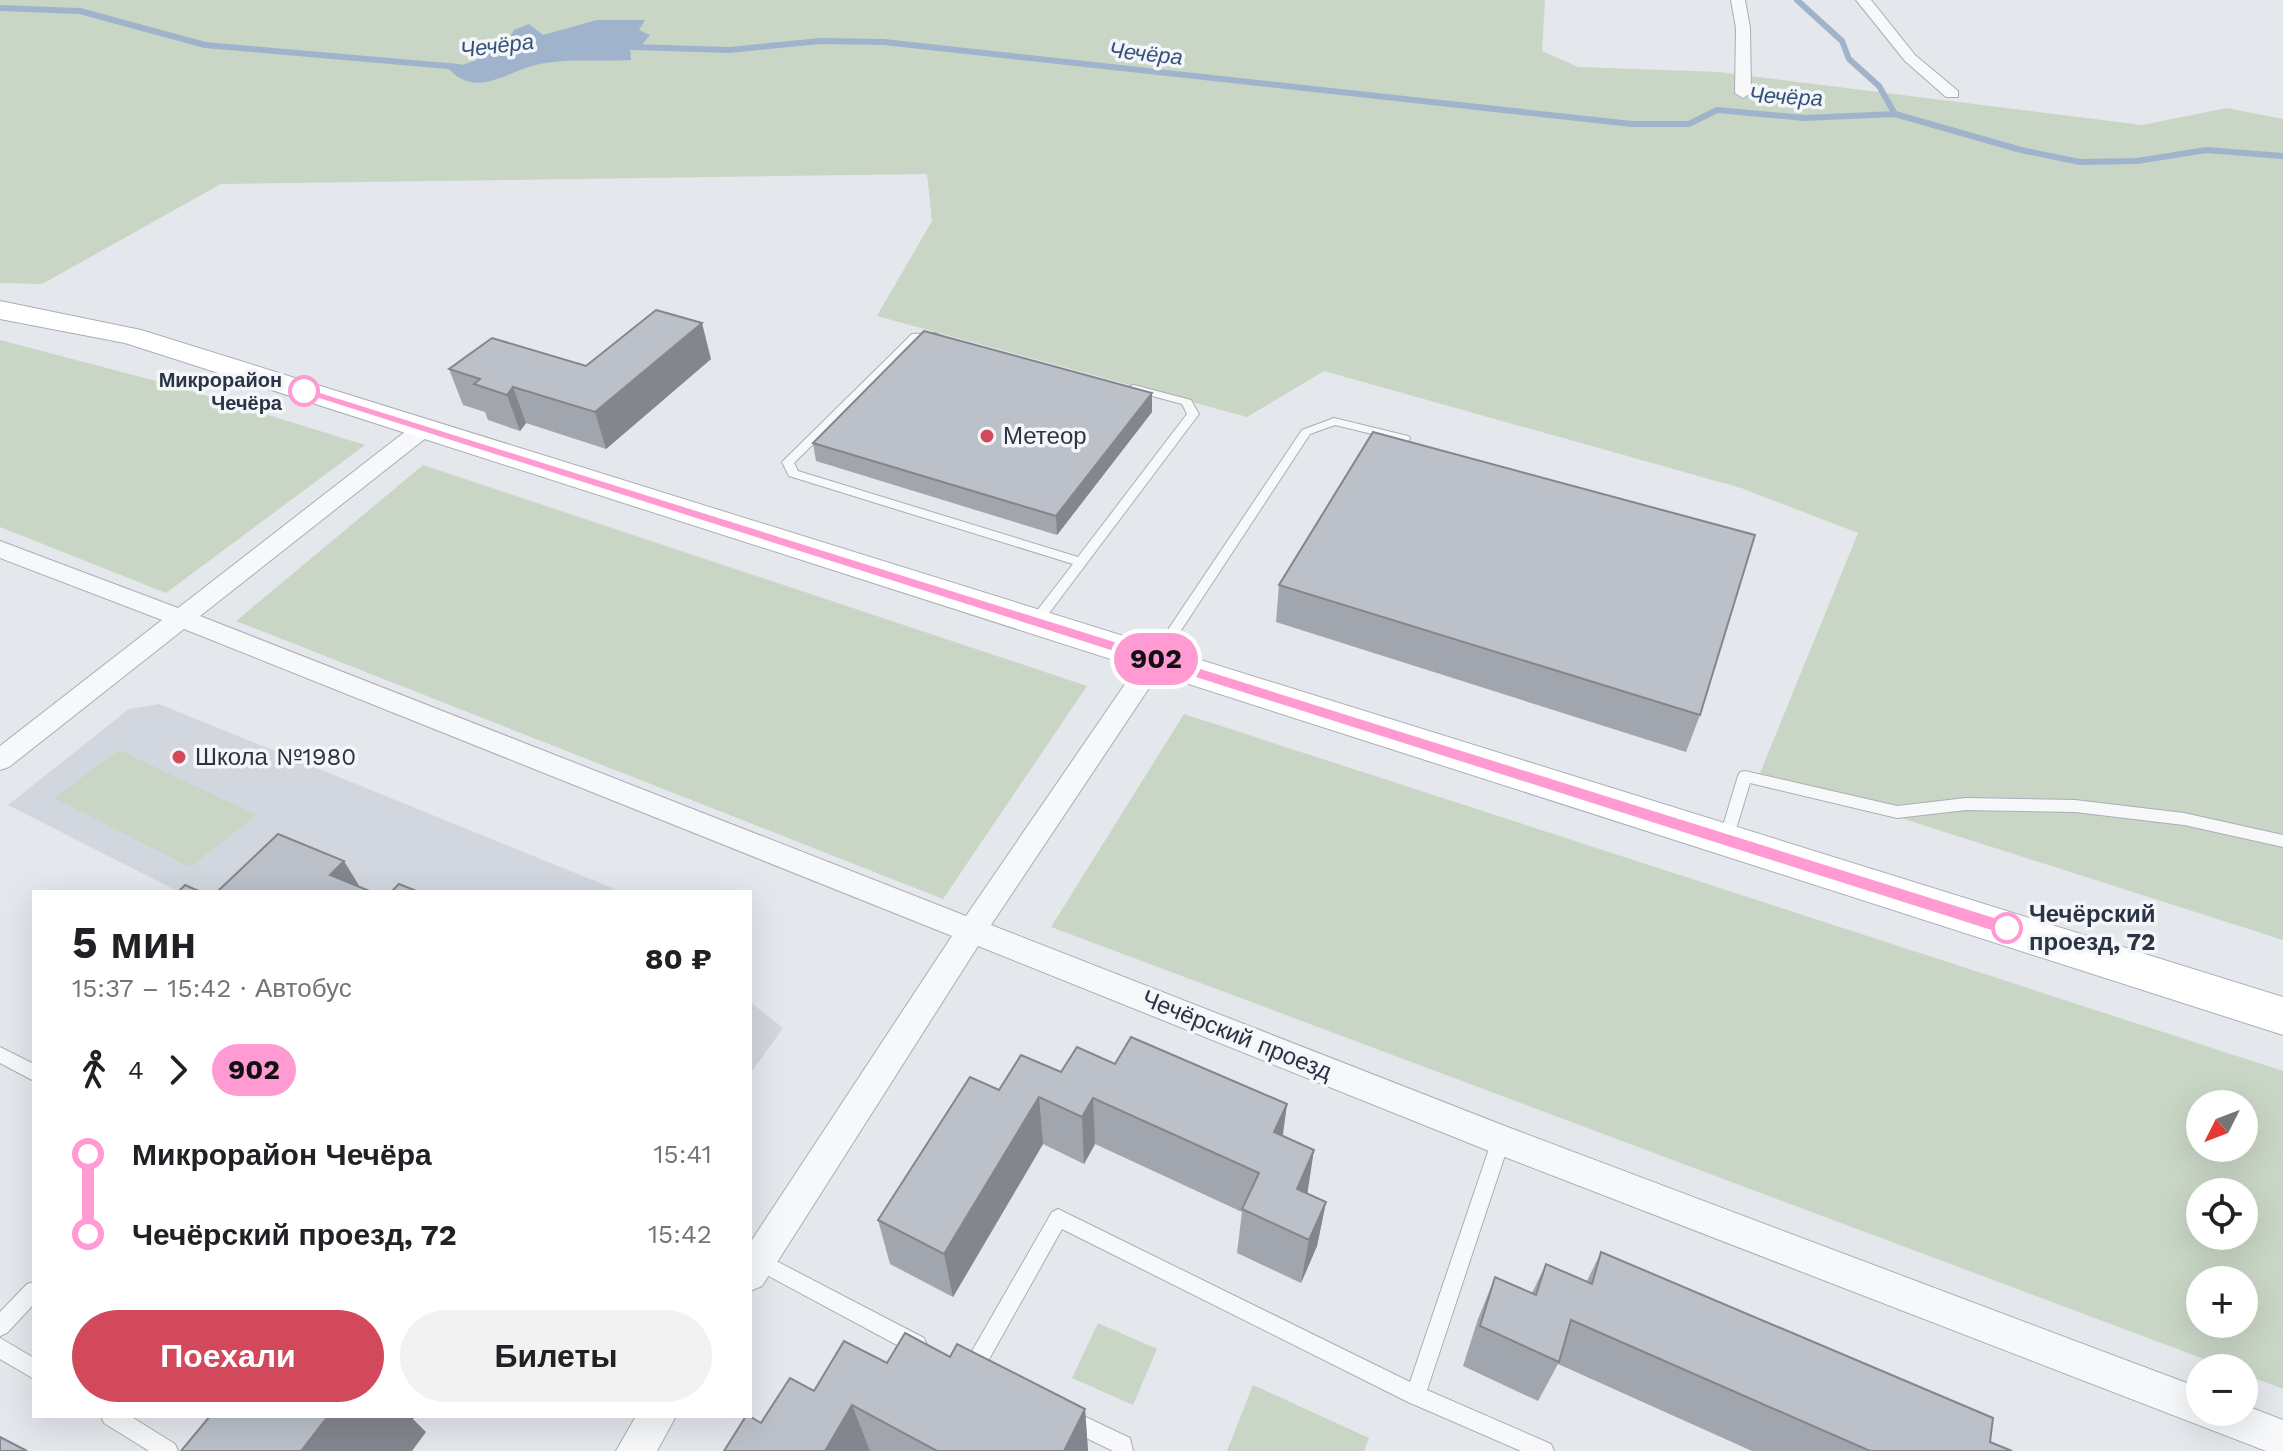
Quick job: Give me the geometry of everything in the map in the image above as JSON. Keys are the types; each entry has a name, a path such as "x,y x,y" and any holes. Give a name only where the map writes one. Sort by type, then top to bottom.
{"main road":[{"path":"0,310 131,336 2283,1016"}],"street":[{"path":"1738,0 1743,28 1743,93"},
{"path":"1863,0 1910,58 1952,94"},
{"path":"0,760 423,429"},
{"name":"Чечёрский проезд","path":"0,549 183,618 1501,1140 2186,1401"},
{"path":"754,1268 972,931 1156,658"},
{"path":"635,1451 657,1418"},
{"path":"2250,1426 2283,1439"}],"lane":[{"path":"946,338 930,334 916,336 788,462 793,473 1081,562"},
{"path":"1036,621 1193,414 1187,402 1127,386"},
{"path":"1156,658 1306,432 1334,421 1404,438 1386,473"},
{"path":"1726,839 1745,776 1897,812 1966,804 2075,806 2184,819 2283,841"},
{"path":"0,1054 32,1072"},
{"path":"1415,1395 1501,1140"},
{"path":"970,1372 1058,1218 1415,1395 1544,1451"},
{"path":"754,1268 928,1350"},
{"path":"0,1326 32,1293"},
{"path":"0,1348 32,1368"},
{"path":"1054,1412 1123,1445 1123,1451"},
{"path":"114,1418 168,1451"}],"shaded area":[{"name":"Школа №1980","path":"159,704 617,890 175,890 8,805 129,709"},
{"path":"752,1004 783,1028 752,1071"}],"green space":[{"path":"0,0 1545,0 1542,51 1578,67 1719,72 2142,125 2227,108 2283,119 2283,940 1760,773 1858,533 1741,488 1324,371 1247,417 877,316 932,221 927,174 221,184 42,284 0,283"},
{"path":"0,340 175,386 365,445 166,593 0,527"},
{"path":"423,465 1087,686 943,899 236,621"},
{"path":"1184,714 2283,1071 2283,1389 2258,1379 2258,1354 2191,1354 1051,927"},
{"path":"119,750 256,815 190,867 54,798"},
{"path":"1098,1323 1157,1349 1133,1405 1072,1378"},
{"path":"1253,1385 1369,1438 1364,1451 1227,1451"}],"water":[{"path":"597,20 645,20 639,30 650,35 639,48 630,48 631,60 547,63 481,82 459,78 449,69 477,60 479,45 485,53 502,49 514,30 529,24 543,35"}],"building":[{"path":"656,310 702,323 595,412 513,387 507,395 474,384 480,379 449,369 492,338 586,366"},
{"name":"Метеор","path":"924,331 1152,393 1056,516 813,443"},
{"path":"1373,432 1755,535 1700,715 1279,585"},
{"path":"278,834 344,861 330,875 367,890 219,890"},
{"path":"399,884 414,890 393,890"},
{"path":"185,885 196,890 180,890"},
{"path":"1131,1037 1287,1104 1274,1132 1314,1150 1297,1189 1326,1202 1309,1240 1242,1209 1259,1173 1093,1098 1082,1117 1039,1097 944,1254 878,1220 970,1077 999,1090 1021,1055 1061,1072 1077,1047 1115,1064"},
{"path":"1601,1252 1993,1418 1990,1442 2012,1451 1870,1451 1571,1320 1559,1362 1480,1326 1495,1277 1536,1295 1546,1264 1592,1284"},
{"path":"905,1333 950,1357 957,1344 1085,1409 1064,1451 937,1451 852,1405 825,1451 724,1451 745,1418 761,1423 790,1378 814,1391 844,1341 887,1363"},
{"path":"208,1418 326,1418 301,1451 181,1451"},
{"path":"0,1437 27,1451 0,1451"}],"waterway":[{"path":"1797,0 1842,41 1849,59 1879,86 1895,114"},
{"name":"Чечёра","path":"0,8 80,11 205,45 459,67"},
{"name":"Чечёра","path":"632,47 730,50 820,41 884,42 1632,124 1689,124 1717,110 1804,118 1895,114"},
{"name":"Чечёра","path":"1895,114 2021,150 2080,162 2137,161 2206,150 2283,156"}],"bus line":[{"name":"902","path":"304,391 2007,928"}],"place":[{"name":"Микрорайон Чечёра","path":"304,391"},
{"name":"Метеор","path":"987,436"},
{"name":"Школа №1980","path":"179,757"},
{"name":"Чечёрский проезд, 72","path":"2007,928"}]}
